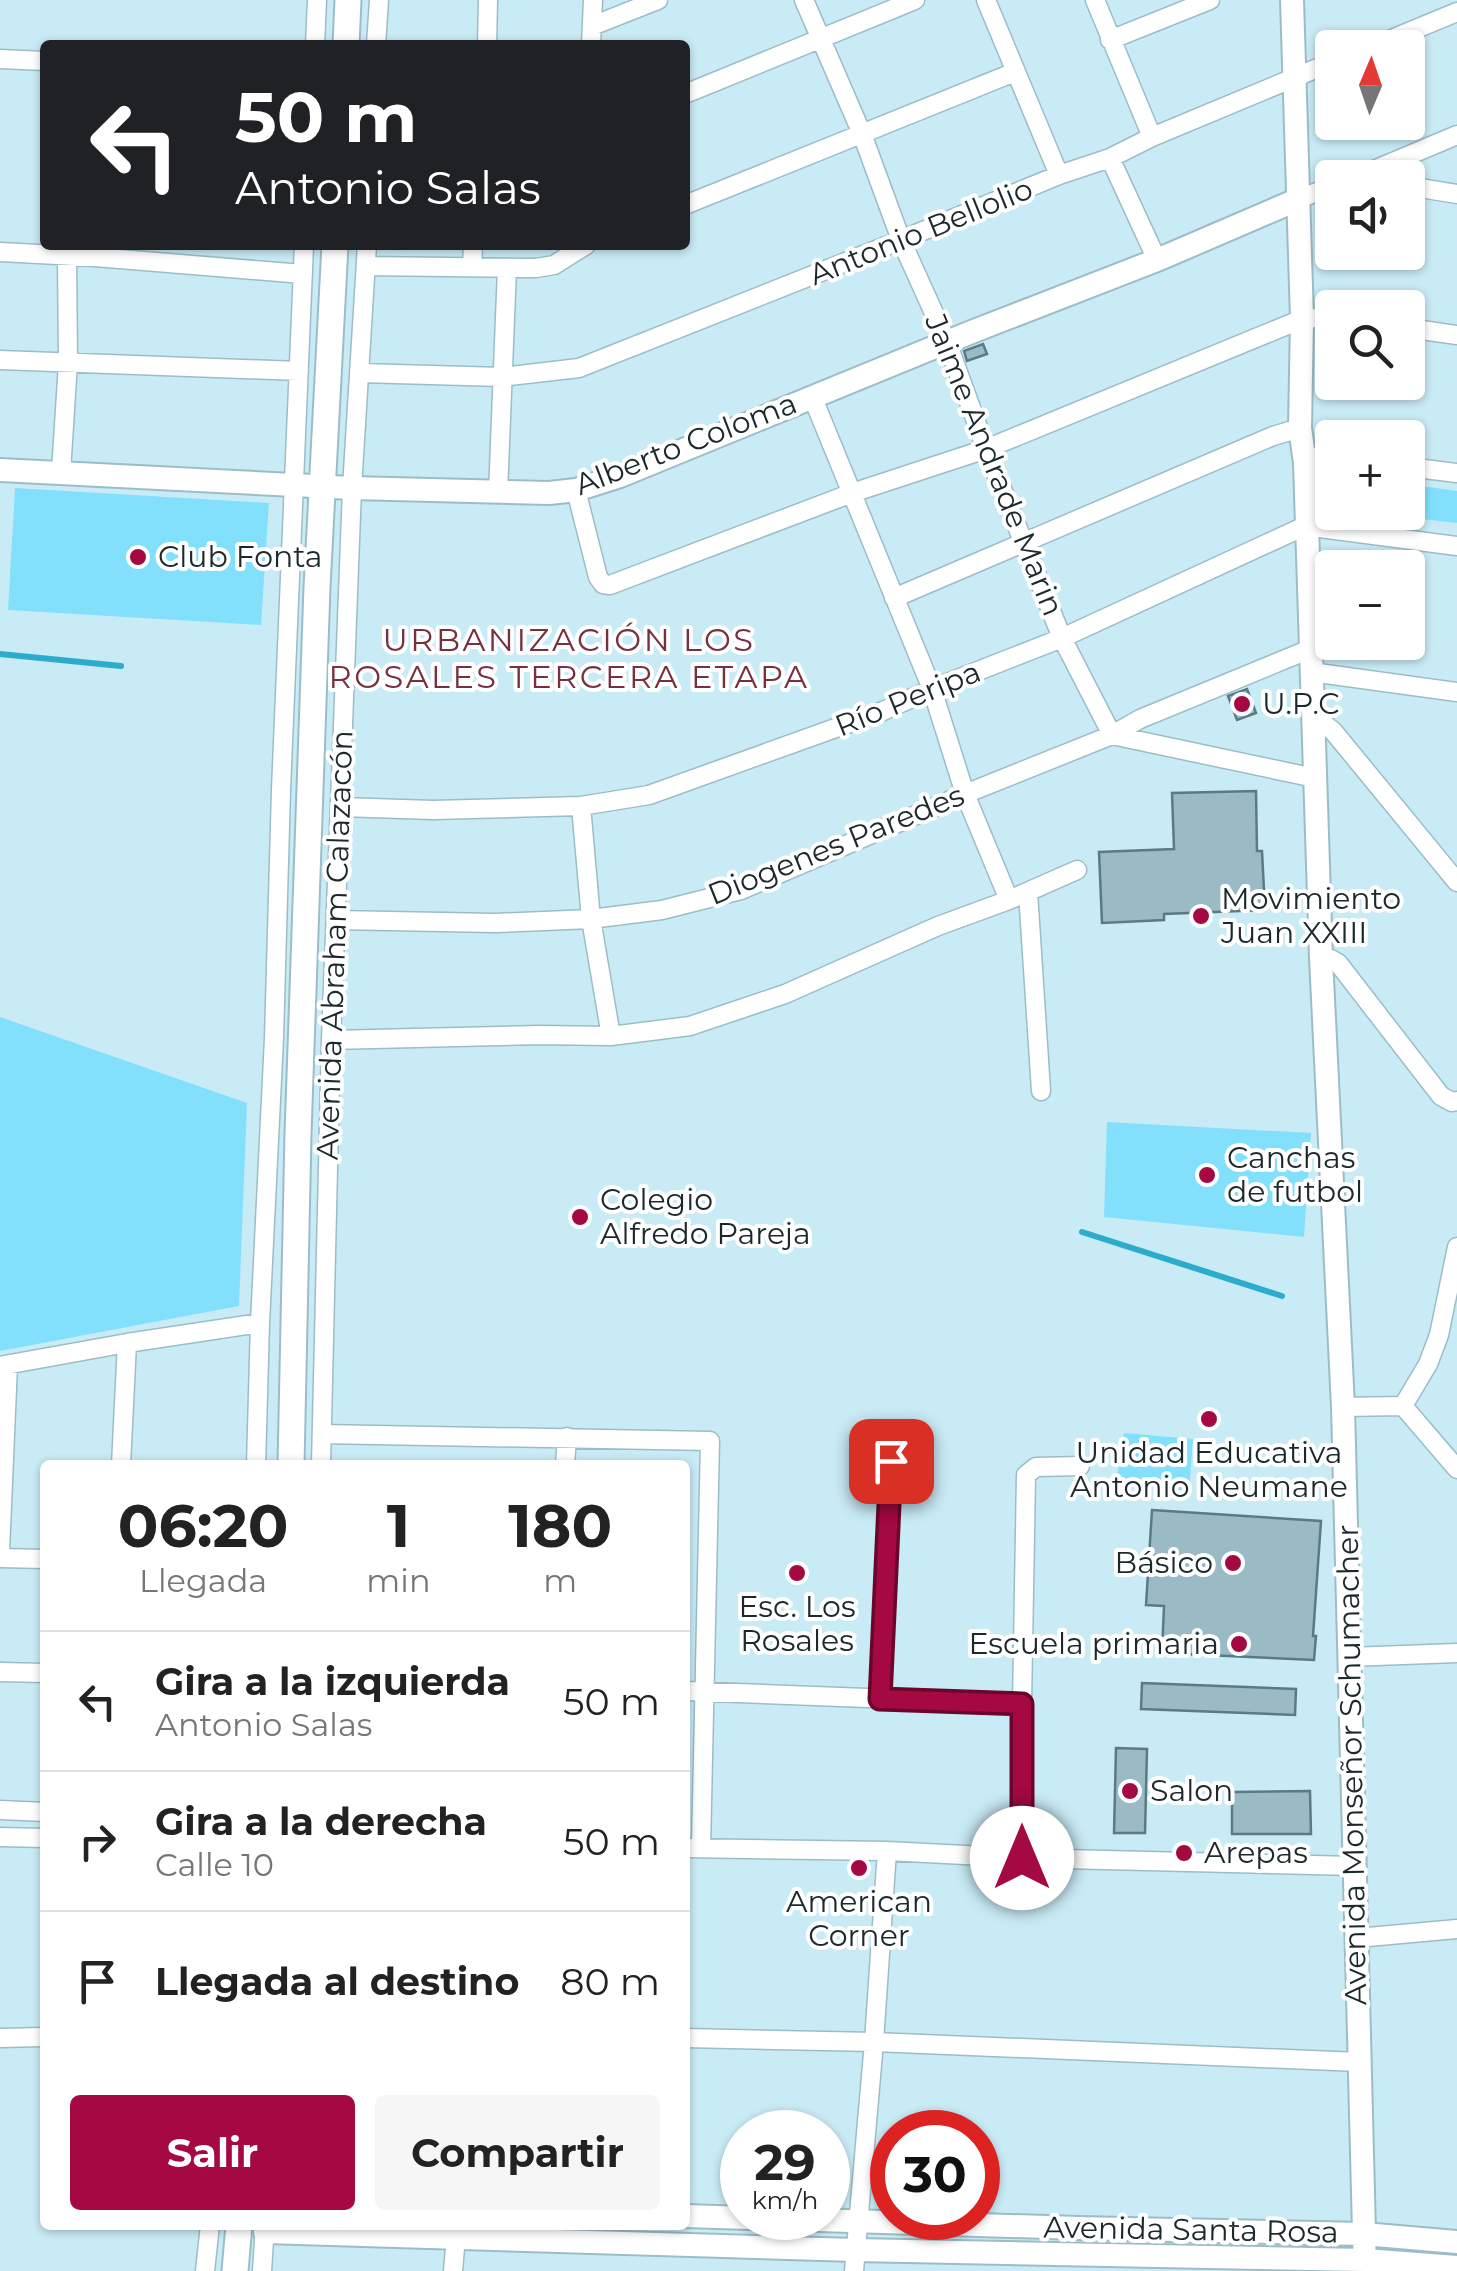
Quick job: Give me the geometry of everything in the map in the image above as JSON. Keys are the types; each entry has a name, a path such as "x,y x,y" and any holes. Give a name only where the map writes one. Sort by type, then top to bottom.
{"main road":[{"path":"346,40 348,0"},
{"name":"Avenida Abraham Calazacón","path":"292,1460 299,1115 321,486 335,250"},
{"path":"235,2271 239,2230"}],"street":[{"path":"315,40 317,0"},
{"path":"376,40 379,0"},
{"path":"487,40 488,0"},
{"path":"592,36 593,0"},
{"path":"592,36 658,0"},
{"name":"Jaime Andrade Marin","path":"804,0 948,342 1062,638 1112,735"},
{"path":"690,92 915,0"},
{"path":"986,0 1058,175"},
{"path":"1095,0 1152,137"},
{"path":"1110,40 1210,0"},
{"name":"Avenida Monseñor Schumacher","path":"1292,0 1302,319 1300,428 1342,1407 1365,2265"},
{"path":"1414,30 1457,12"},
{"path":"0,59 40,61"},
{"name":"Antonio Bellolio","path":"360,374 502,378 578,368 1058,175 1110,158 1315,69"},
{"path":"690,203 1014,72"},
{"path":"1398,160 1457,135"},
{"path":"1110,158 1158,260"},
{"path":"1425,189 1457,194"},
{"name":"Alberto Coloma","path":"0,470 352,488 548,493 576,490 620,476 1158,260 1315,193"},
{"name":"Avenida Abraham Calazacón","path":"256,1460 304,250"},
{"name":"Avenida Abraham Calazacón","path":"321,1460 340,806 352,488 367,250"},
{"path":"472,267 473,250"},
{"path":"366,266 536,268 554,265 577,250"},
{"path":"0,252 67,256 95,251 303,274"},
{"path":"61,472 68,362 67,256"},
{"path":"498,492 507,268"},
{"path":"576,490 598,577 603,584 610,585 852,493 986,449 1302,319 1315,318"},
{"path":"1425,330 1457,335"},
{"path":"0,360 299,371"},
{"path":"812,396 932,689 965,794 1008,900"},
{"path":"894,598 1273,436 1300,428"},
{"path":"1304,456 1315,457"},
{"path":"1425,470 1457,473"},
{"path":"1306,526 1457,546"},
{"name":"Río Peripa","path":"340,806 434,810 581,806 649,795 883,711 1062,638 1306,526"},
{"path":"1310,660 1457,692"},
{"name":"Diogenes Paredes","path":"336,920 495,923 591,919 662,910 740,890 1112,735 1140,718 1310,660"},
{"path":"1312,715 1334,731 1457,882"},
{"path":"1112,735 1315,778"},
{"path":"581,806 591,919 611,1036"},
{"path":"332,1040 611,1036 690,1026 785,994 1077,870"},
{"path":"1028,892 1041,1091"},
{"path":"1322,958 1338,963 1441,1096 1457,1101"},
{"path":"1403,1406 1428,1364 1439,1336 1457,1247"},
{"path":"0,1551 4,1366 260,1323"},
{"path":"121,1460 127,1343"},
{"path":"1342,1407 1403,1406 1457,1468"},
{"path":"322,1434 710,1441 694,1692 693,1848 1356,1866"},
{"path":"565,1460 567,1437"},
{"path":"880,1699 891,1461"},
{"path":"1022,1858 1026,1474 1036,1467 1080,1466"},
{"path":"0,1558 40,1558"},
{"path":"1349,1658 1457,1653"},
{"path":"0,1672 40,1673"},
{"path":"694,1692 1022,1704"},
{"path":"0,1810 40,1812"},
{"path":"0,1836 40,1838"},
{"path":"855,2261 888,1851"},
{"path":"1357,1938 1457,1928"},
{"path":"0,2038 40,2038"},
{"path":"690,2038 1359,2062"},
{"name":"Avenida Santa Rosa","path":"690,2216 1364,2234 1457,2242"},
{"path":"206,2271 210,2230"},
{"path":"262,2271 265,2230"},
{"name":"Avenida Santa Rosa","path":"360,2230 456,2232 855,2261 1457,2267"},
{"path":"453,2271 456,2232"}],"shaded area":[{"path":"1425,486 1457,491 1457,523 1425,519"},
{"name":"Club Fonta","path":"15,488 269,503 261,625 8,610"},
{"path":"0,1017 247,1103 239,1306 0,1351"},
{"name":"Canchas de futbol","path":"1107,1122 1311,1133 1304,1237 1104,1217"},
{"path":"1124,1433 1193,1439 1189,1491 1116,1483"}],"building":[{"path":"983,344 987,354 967,361 964,351"},
{"name":"U.P.C","path":"1247,689 1256,713 1237,720 1228,696"},
{"path":"1256,791 1257,851 1262,851 1265,910 1164,914 1164,920 1102,923 1099,852 1174,849 1172,793"},
{"name":"Básico","path":"1152,1510 1321,1521 1314,1660 1162,1653 1164,1606 1146,1605"},
{"path":"1142,1683 1296,1689 1295,1715 1141,1709"},
{"name":"Salon","path":"1116,1748 1147,1749 1145,1833 1114,1833"},
{"path":"1310,1791 1311,1834 1232,1834 1232,1792"}],"waterway":[{"path":"0,654 121,666"},
{"path":"1082,1232 1282,1296"}],"place":[{"name":"Club Fonta","path":"138,557"},
{"name":"U.P.C","path":"1242,704"},
{"name":"Movimiento Juan XXIII","path":"1201,916"},
{"name":"Canchas de futbol","path":"1207,1175"},
{"name":"Colegio Alfredo Pareja","path":"580,1217"},
{"name":"Unidad Educativa Antonio Neumane","path":"1209,1419"},
{"name":"Básico","path":"1233,1563"},
{"name":"Esc. Los Rosales","path":"797,1573"},
{"name":"Escuela primaria","path":"1239,1644"},
{"name":"Salon","path":"1130,1791"},
{"name":"Arepas","path":"1184,1853"},
{"name":"American Corner","path":"859,1868"}],"district":[{"name":"URBANIZACIÓN LOS ROSALES TERCERA ETAPA","path":"569,658"}],"route":[{"path":"891,1461 880,1699 1022,1704 1022,1858"}]}
